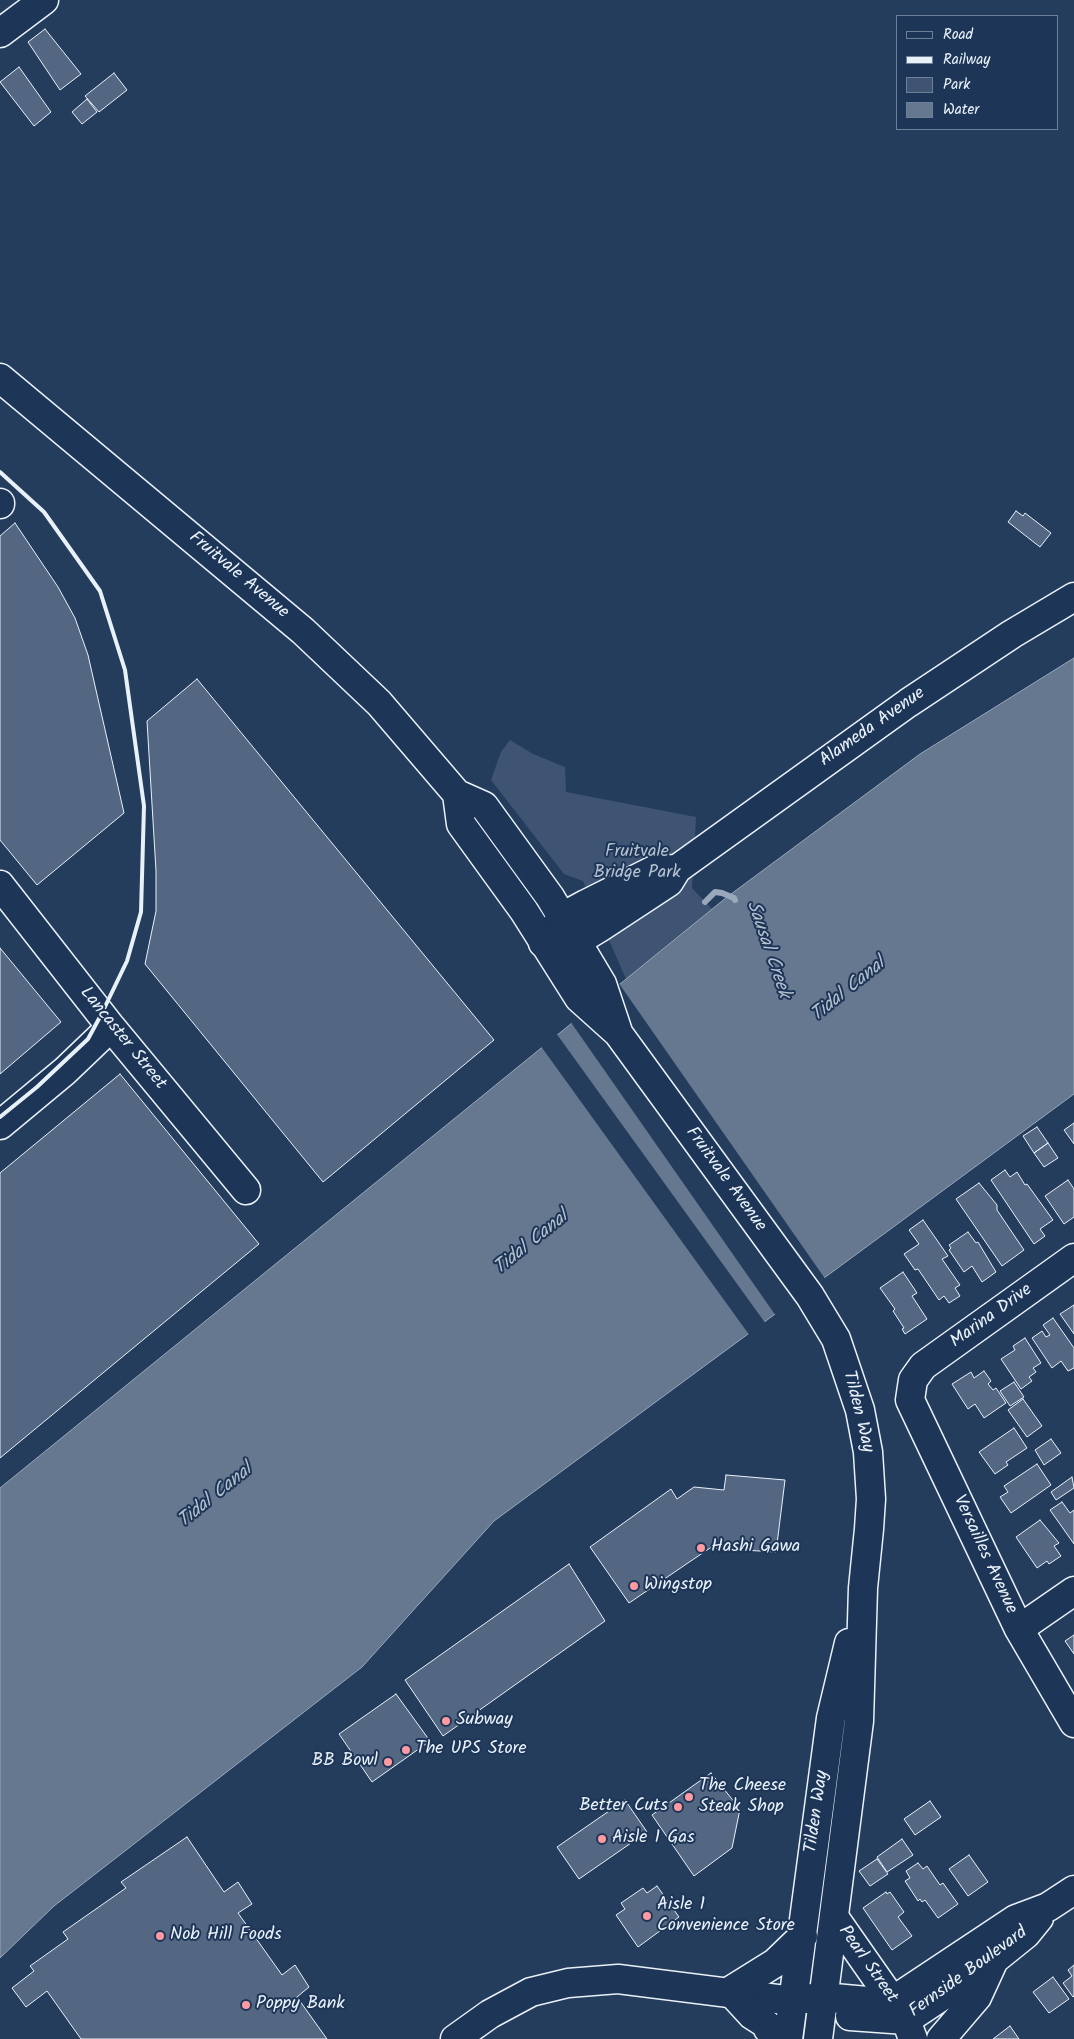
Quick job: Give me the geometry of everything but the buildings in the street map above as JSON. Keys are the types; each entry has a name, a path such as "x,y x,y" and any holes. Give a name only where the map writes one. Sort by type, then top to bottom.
{"main road":[{"path":"0,33 44,0"},
{"name":"Fruitvale Avenue","path":"0,378 303,631 379,703 458,794 484,806 562,917 602,984 618,1033"},
{"name":"Alameda Avenue","path":"576,942 669,882 677,869 908,703 1012,634 1074,597"},
{"name":"Fruitvale Avenue","path":"458,794 461,824 524,911 579,998 618,1033 810,1296 830,1328"},
{"path":"543,943 562,917 654,870 677,869"},
{"name":"Lancaster Street","path":"0,885 111,1027 246,1190"},
{"path":"543,943 576,942"},
{"path":"0,1110 88,1038 111,1027"},
{"path":"0,1125 65,1071 111,1027"},
{"name":"Marina Drive","path":"913,1380 923,1366 1074,1258"},
{"name":"Tilden Way","path":"821,2016 859,1722 863,1588 870,1519 868,1452 858,1402 847,1368 830,1328"},
{"name":"Versailles Avenue","path":"913,1380 910,1400 1018,1629 1074,1724"},
{"name":"Tilden Way","path":"788,2039 832,1718 863,1588"},
{"path":"1018,1629 1074,1591"},
{"name":"Fernside Boulevard","path":"455,2039 490,2014 531,1992 568,1982 618,1978 793,2001 821,2016 900,2024 995,1959 1026,1934 1048,1908 1074,1890"},
{"name":"Fernside Boulevard","path":"900,2024 903,1994 1016,1919 1048,1908"},
{"name":"Pearl Street","path":"834,1917 900,2024"},
{"path":"779,2039 768,2029 766,2024 752,2015 730,1992 775,1963 802,1936"},
{"path":"941,2039 977,1997 995,1959"}],"green space":[{"name":"Fruitvale Bridge Park","path":"510,740 533,754 565,767 566,792 696,817 692,888 712,909 626,979 583,881 564,874 491,780 501,752"}],"water":[{"name":"Tidal Canal","path":"1074,658 1074,1094 494,1521 362,1667 54,1906 0,1958 0,1488 727,897 920,754"}],"pier":[{"path":"618,982 826,1280 776,1316 570,1021"},
{"path":"556,1033 766,1324 750,1336 540,1045"}],"waterway":[{"name":"Sausal Creek","path":"705,902 715,892 722,893 735,900"}],"railway":[{"path":"0,472 44,512 100,591 125,670 144,806 141,912 127,961 88,1039 37,1087 0,1117"}],"place":[{"name":"Hashi Gawa","path":"701,1548"},
{"name":"Wingstop","path":"634,1586"},
{"name":"Subway","path":"446,1721"},
{"name":"The UPS Store","path":"406,1750"},
{"name":"BB Bowl","path":"388,1762"},
{"name":"The Cheese Steak Shop","path":"689,1797"},
{"name":"Better Cuts","path":"678,1807"},
{"name":"Aisle 1 Gas","path":"602,1839"},
{"name":"Aisle 1 Convenience Store","path":"647,1916"},
{"name":"Nob Hill Foods","path":"160,1936"},
{"name":"Poppy Bank","path":"246,2005"}]}
